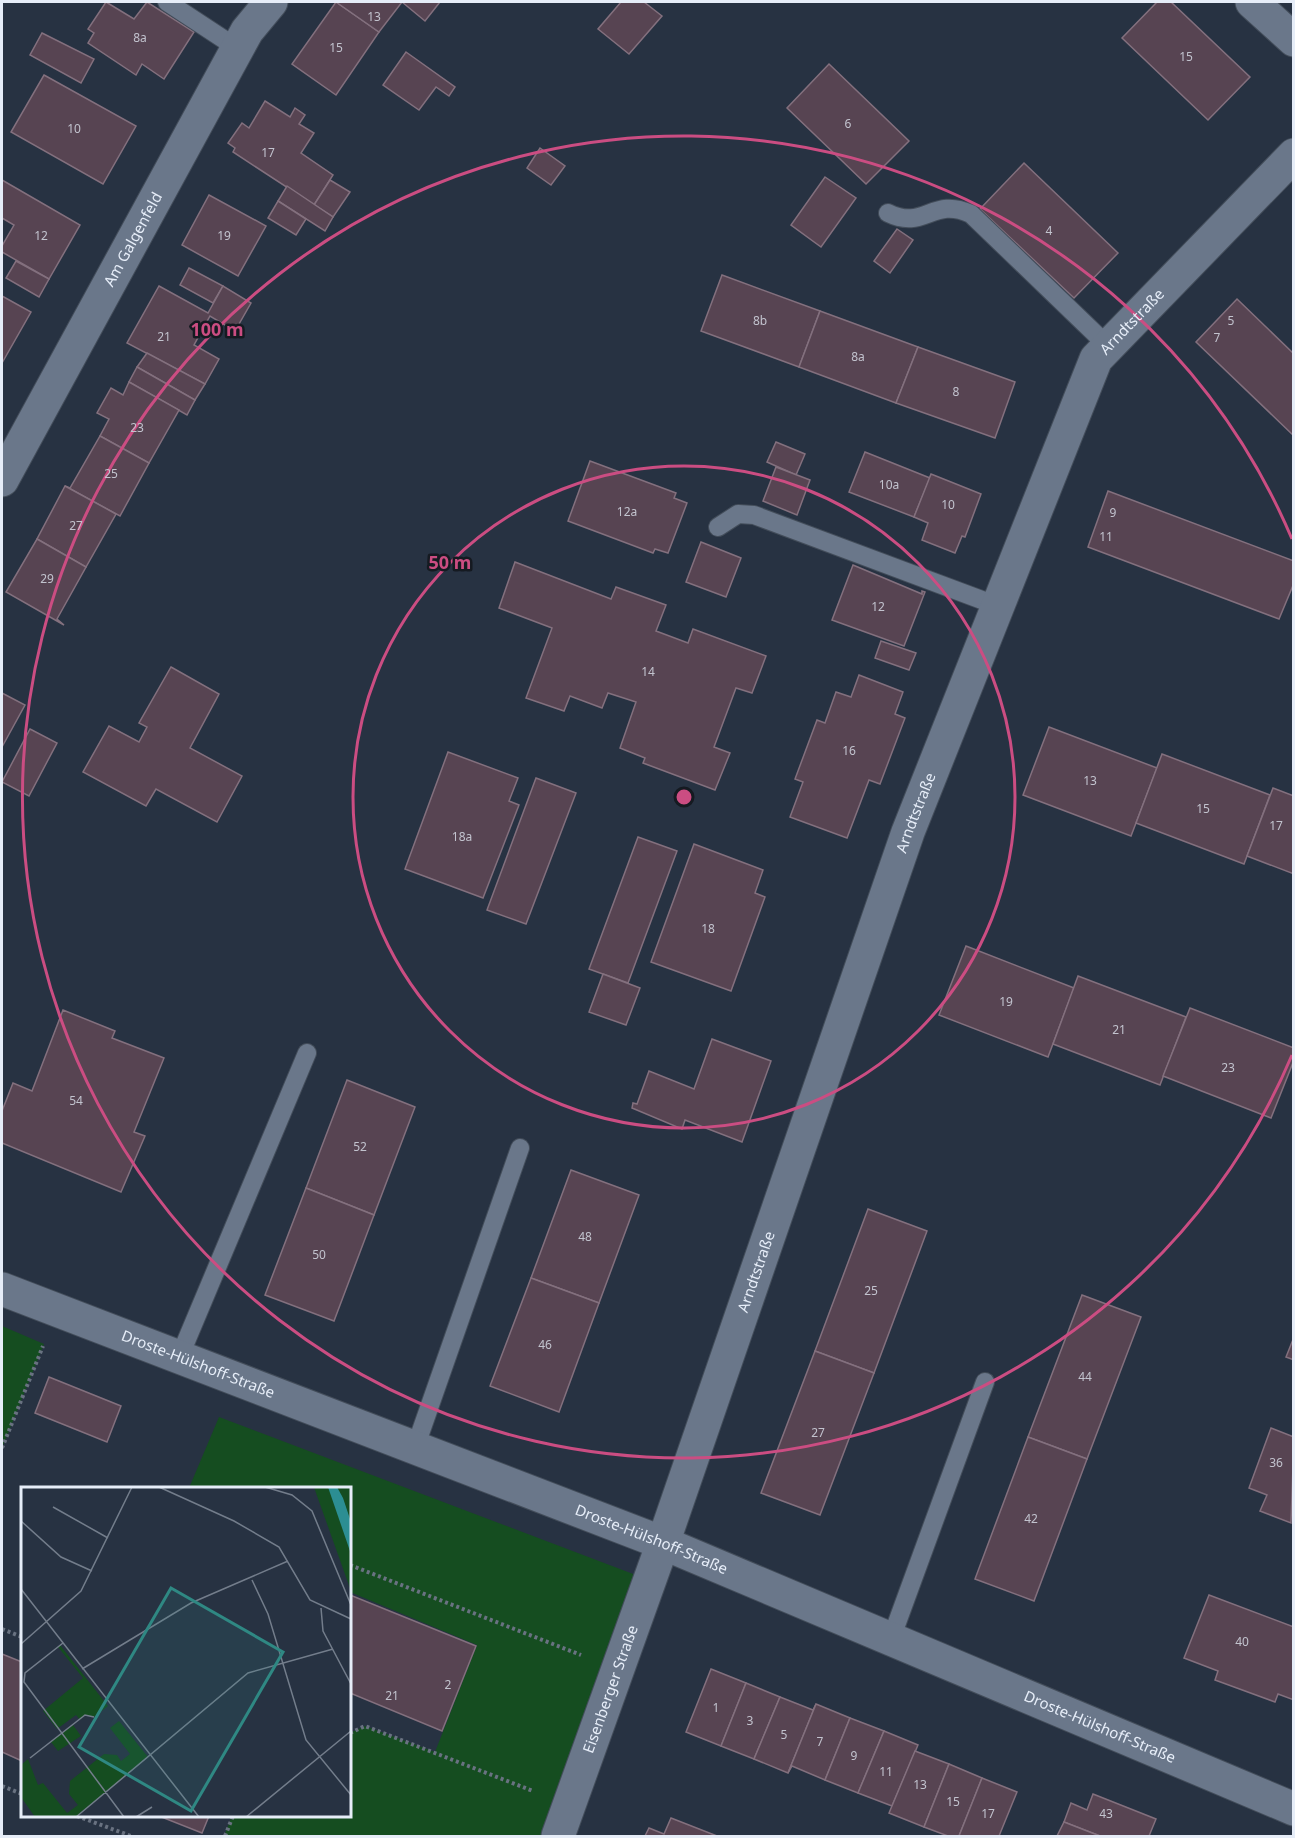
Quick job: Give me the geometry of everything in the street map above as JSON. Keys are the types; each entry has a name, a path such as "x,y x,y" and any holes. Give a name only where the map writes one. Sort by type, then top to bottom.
{"street":[{"name":"Am Galgenfeld","path":"2,480 237,48 247,31 271,2"},
{"path":"1252,2 1293,40"},
{"name":"Arndtstraße","path":"663,1542 908,832 1096,359 1293,155"},
{"name":"Droste-Hülshoff-Straße","path":"2,1289 663,1542 1293,1809"},
{"name":"Eisenberger Straße","path":"558,1836 663,1542"}],"lane":[{"path":"167,2 237,48"},
{"path":"888,213 903,220 915,219 934,210 947,208 971,214 1108,346"},
{"path":"718,527 738,514 754,515 998,606"},
{"path":"179,1358 307,1053"},
{"path":"415,1448 520,1148"},
{"path":"891,1639 985,1382"}],"path":[{"path":"2,1448 57,1310"},
{"path":"351,1565 618,1669"},
{"path":"2,1629 21,1637"},
{"path":"351,1733 365,1726 569,1805"},
{"path":"2,1786 21,1794"},
{"path":"82,1817 131,1836"},
{"path":"225,1836 232,1817"}],"green space":[{"path":"2,1326 44,1344 2,1448"},
{"path":"219,1417 649,1580 558,1836 224,1836 232,1817 351,1817 351,1733 365,1726 435,1752 477,1645 351,1592 351,1487 189,1487"}],"building":[{"path":"106,2 134,19 147,2 194,32 164,79 142,64 136,75 88,43 94,33 88,29"},
{"path":"336,2 379,32 336,95 292,64"},
{"path":"336,2 402,2 379,32"},
{"path":"402,2 440,2 425,21"},
{"path":"621,2 644,2 662,16 629,54 598,29"},
{"path":"1157,2 1171,2 1250,77 1208,120 1122,38"},
{"path":"42,33 94,59 81,83 30,55"},
{"path":"406,52 455,87 449,96 436,87 419,110 383,85"},
{"path":"829,64 909,141 866,184 787,108"},
{"path":"44,75 136,126 103,184 11,132"},
{"path":"265,101 290,117 295,108 305,115 299,124 314,133 301,153 333,175 314,205 233,152 235,148 228,143 242,123 249,128"},
{"path":"540,148 565,166 551,185 527,168"},
{"path":"1024,163 1118,253 1074,298 980,209"},
{"path":"825,177 856,198 821,247 791,225"},
{"path":"2,180 80,225 49,279 2,252 2,246 14,225 2,218"},
{"path":"330,180 350,192 333,217 314,205"},
{"path":"287,186 333,217 325,231 278,201"},
{"path":"209,195 266,226 238,276 182,245"},
{"path":"278,201 306,219 296,235 268,218"},
{"path":"897,229 913,240 890,273 874,261"},
{"path":"16,261 49,279 39,297 6,278"},
{"path":"189,268 223,286 213,303 180,285"},
{"path":"722,275 820,311 799,367 701,331"},
{"path":"159,286 208,313 223,286 251,303 235,331 210,316 194,345 219,359 205,384 127,343"},
{"path":"2,296 31,312 2,363"},
{"path":"1237,299 1294,354 1294,436 1196,342"},
{"path":"820,311 918,347 896,403 799,367"},
{"path":"918,347 1015,382 995,438 896,403"},
{"path":"147,353 205,384 195,400 137,367"},
{"path":"137,367 195,400 187,415 129,382"},
{"path":"129,382 179,410 149,463 100,436 109,419 97,413 111,388 123,395"},
{"path":"100,436 149,463 120,516 65,486 70,488"},
{"path":"776,442 805,454 796,475 767,462"},
{"path":"865,452 930,478 914,517 849,492"},
{"path":"590,461 676,493 674,498 687,503 668,553 655,549 653,553 568,521"},
{"path":"776,467 810,480 797,515 763,501"},
{"path":"931,474 981,494 965,537 962,536 955,553 922,540 928,523 914,517"},
{"path":"65,486 116,514 86,567 37,539"},
{"path":"1108,491 1294,561 1294,583 1279,619 1088,547"},
{"path":"37,539 86,567 57,619 64,625 6,592"},
{"path":"701,542 741,558 726,597 686,582"},
{"path":"515,562 611,599 616,587 666,605 656,631 688,643 693,629 766,656 752,693 736,688 714,747 730,753 715,790 643,763 645,758 620,748 636,702 608,693 602,708 570,696 564,711 526,698 552,628 499,608"},
{"path":"853,565 922,594 922,591 925,592 904,646 832,620"},
{"path":"881,641 916,653 909,670 875,658"},
{"path":"171,667 219,694 190,748 242,776 217,822 156,789 146,806 83,772 109,726 139,742 147,727 139,723"},
{"path":"859,675 903,692 895,714 905,718 880,784 869,780 847,838 790,817 803,782 795,779 817,720 825,723 836,692 851,697"},
{"path":"2,693 25,705 2,747"},
{"path":"1049,727 1157,768 1131,836 1023,795"},
{"path":"30,729 57,743 29,796 2,782"},
{"path":"448,752 518,778 509,801 519,805 483,898 405,869"},
{"path":"1162,754 1270,795 1244,864 1136,823"},
{"path":"536,778 576,793 526,924 487,910"},
{"path":"1273,788 1294,796 1294,874 1247,856"},
{"path":"638,837 677,851 628,983 589,969"},
{"path":"694,844 763,870 755,893 765,897 731,991 651,962"},
{"path":"966,946 1074,988 1048,1057 939,1015"},
{"path":"603,974 640,988 626,1025 589,1012"},
{"path":"1078,976 1186,1017 1160,1085 1053,1044"},
{"path":"1190,1008 1294,1048 1294,1060 1271,1118 1163,1076"},
{"path":"63,1010 115,1031 112,1038 164,1058 134,1132 145,1136 121,1192 2,1143 2,1111 13,1083 32,1091"},
{"path":"712,1039 771,1061 742,1142 685,1120 682,1129 632,1108 633,1103 637,1104 649,1071 694,1089"},
{"path":"347,1080 415,1107 374,1215 306,1188"},
{"path":"571,1170 639,1195 599,1303 531,1278"},
{"path":"306,1188 374,1215 334,1321 265,1295"},
{"path":"868,1209 927,1231 874,1373 815,1351"},
{"path":"531,1278 599,1303 559,1412 490,1386"},
{"path":"1082,1295 1141,1317 1087,1459 1028,1437"},
{"path":"1294,1337 1294,1360 1286,1357"},
{"path":"815,1351 874,1373 820,1515 761,1493"},
{"path":"49,1377 121,1406 107,1442 35,1413"},
{"path":"1271,1428 1294,1437 1291,1523 1260,1511 1267,1495 1249,1488"},
{"path":"1028,1437 1087,1459 1034,1601 975,1579"},
{"path":"351,1595 476,1646 442,1731 351,1693"},
{"path":"1209,1595 1294,1627 1294,1700 1278,1694 1275,1702 1215,1680 1218,1671 1184,1658"},
{"path":"2,1654 21,1662 21,1761 2,1752"},
{"path":"711,1669 746,1683 721,1746 686,1732"},
{"path":"746,1683 780,1697 754,1759 721,1746"},
{"path":"780,1697 813,1710 816,1704 788,1773 754,1759"},
{"path":"816,1704 850,1718 825,1780 792,1766 788,1773"},
{"path":"850,1718 884,1731 858,1793 825,1780"},
{"path":"884,1731 918,1745 892,1806 858,1793"},
{"path":"915,1751 949,1764 924,1827 889,1813"},
{"path":"949,1764 982,1778 959,1836 948,1836 924,1827"},
{"path":"982,1778 1017,1792 999,1836 959,1836"},
{"path":"1093,1794 1156,1819 1149,1836 1100,1836 1064,1822 1071,1803 1087,1810"},
{"path":"162,1817 209,1817 202,1833"},
{"path":"671,1818 717,1836 645,1836 649,1828 664,1834"},
{"path":"1064,1822 1100,1836 1057,1836"}]}
